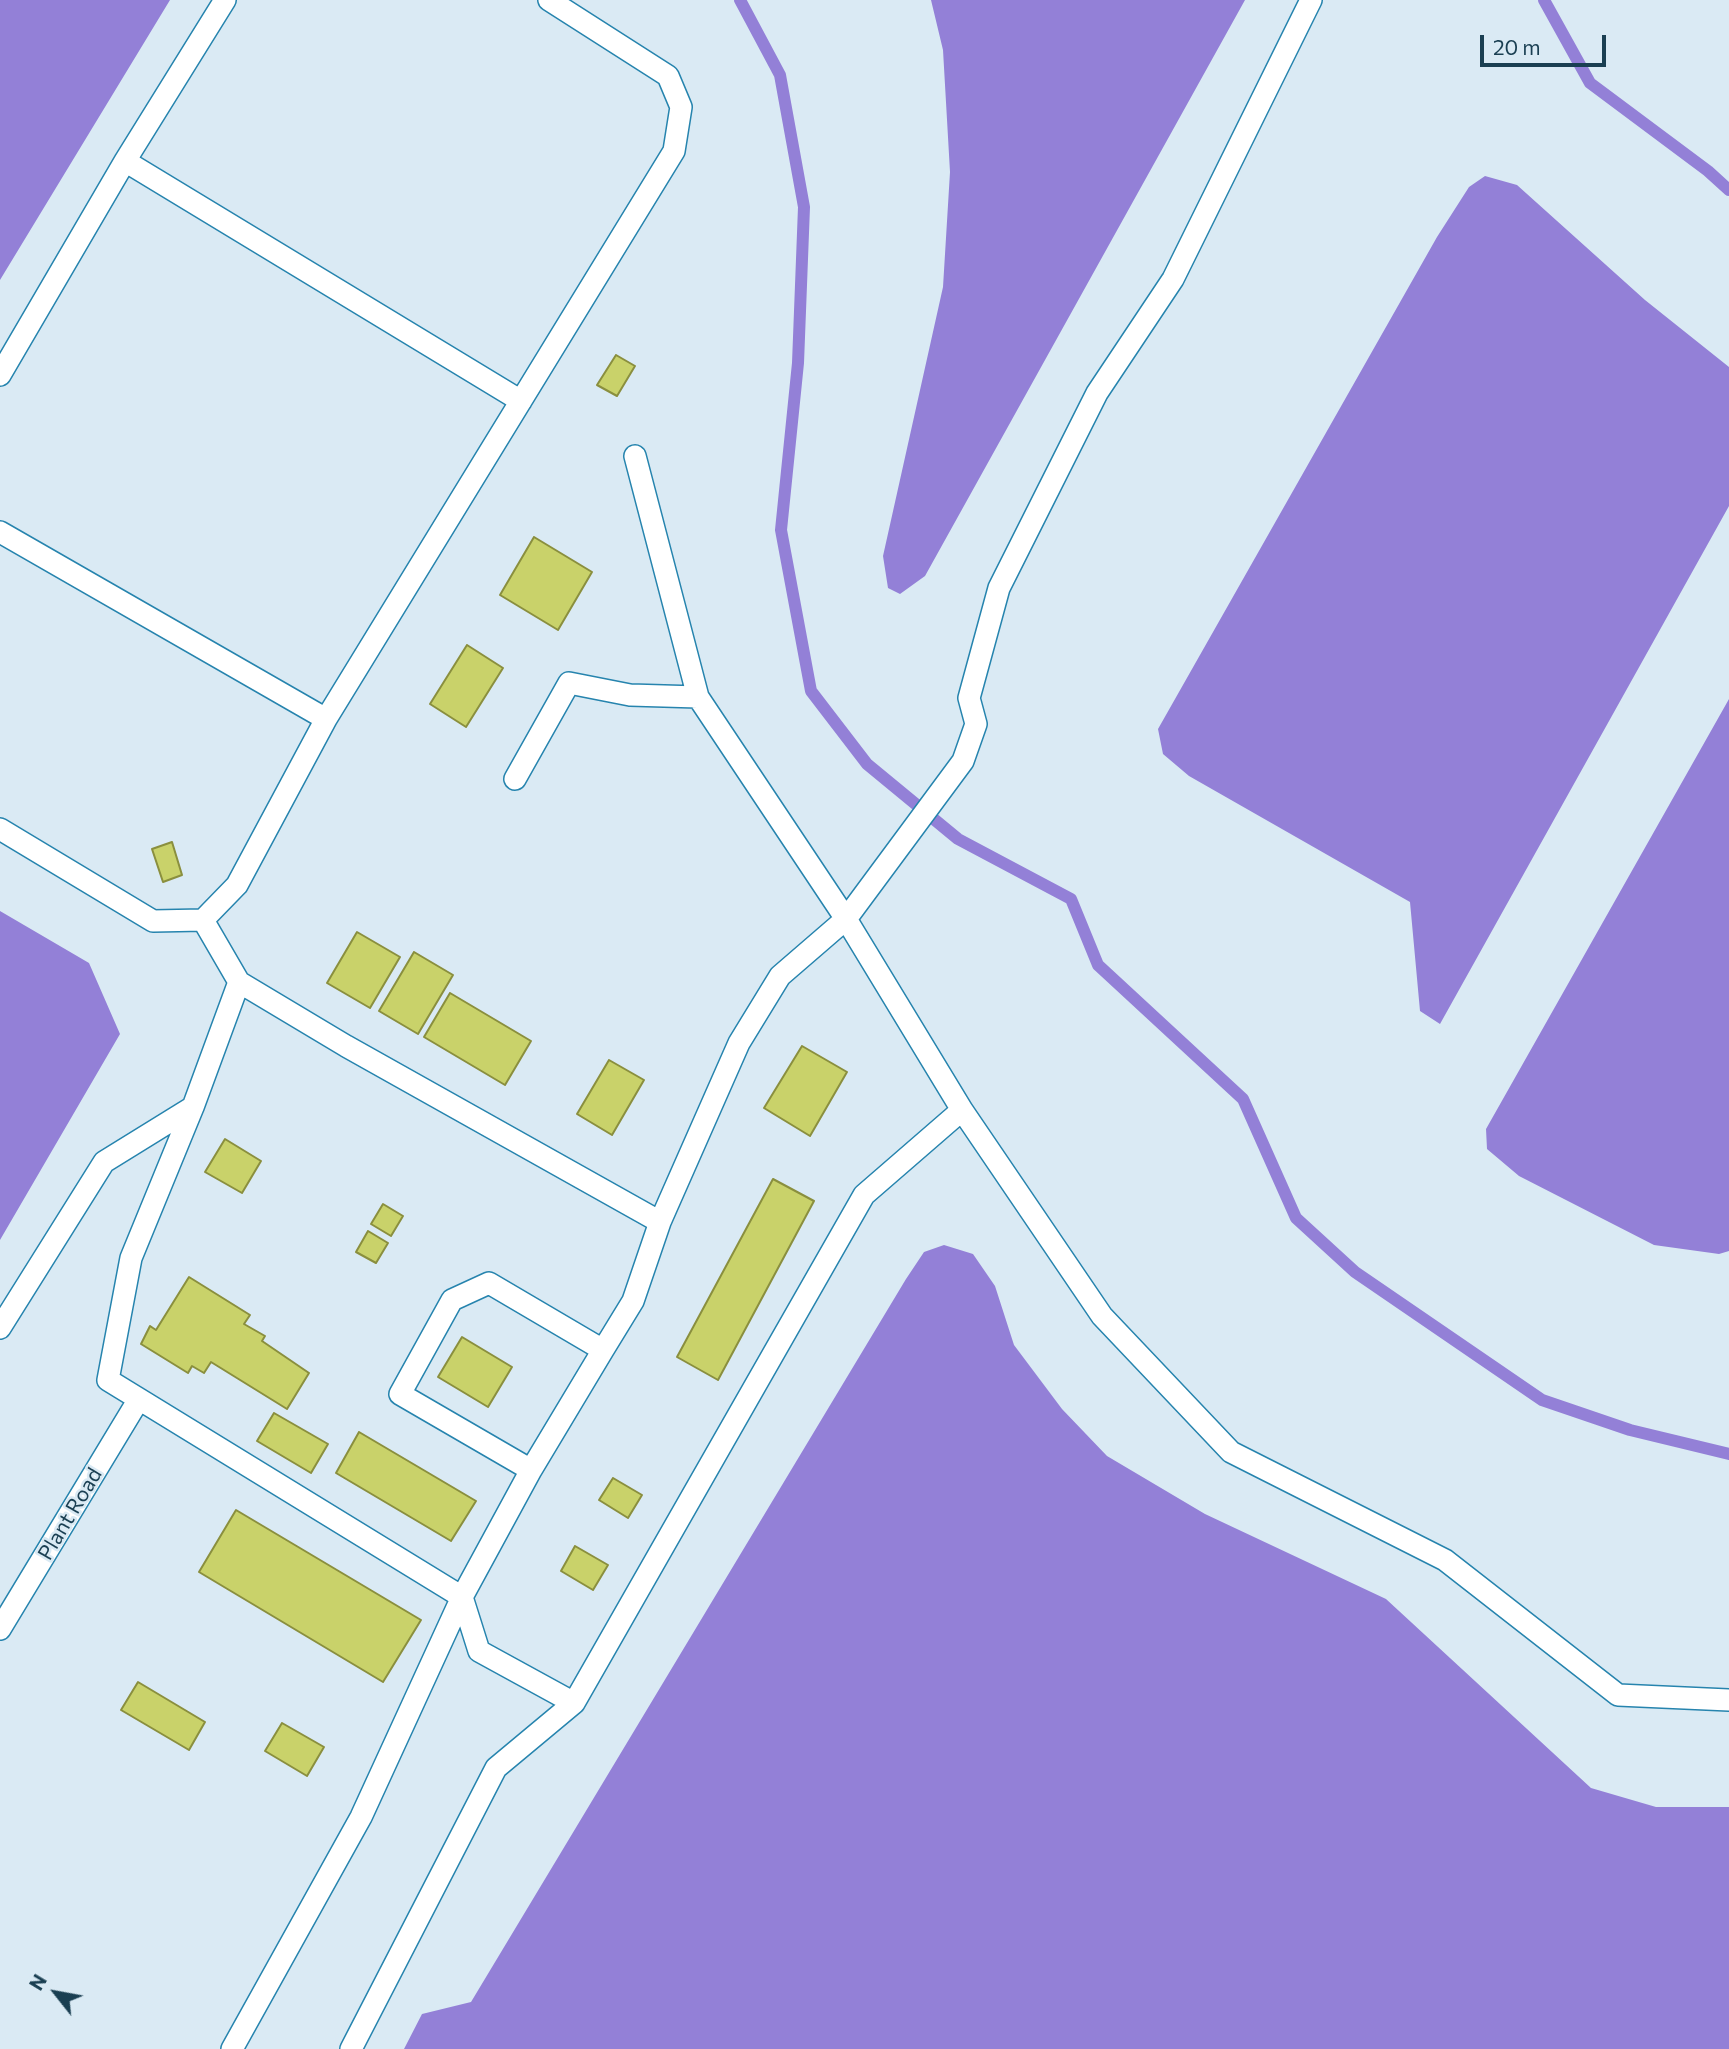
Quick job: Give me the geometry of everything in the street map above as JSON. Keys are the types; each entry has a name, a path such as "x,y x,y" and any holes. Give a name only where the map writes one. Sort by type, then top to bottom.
{"lane":[{"path":"0,375 125,161 225,0"},
{"path":"0,829 153,920 203,920 237,885 326,719 674,151 681,107 668,76 550,0"},
{"path":"232,2049 361,1817 462,1597 531,1470 633,1301 660,1222 739,1043 780,976 846,919 963,761 976,724 969,698 999,588 1097,393 1173,278 1311,0"},
{"path":"125,161 521,401"},
{"path":"635,456 698,697 846,919 962,1110 1102,1316 1231,1451 1445,1560 1618,1695 1729,1700"},
{"path":"0,532 326,719"},
{"path":"515,779 569,683 630,695 698,697"},
{"path":"203,920 239,982 346,1046 660,1222"},
{"path":"239,982 193,1107 131,1258 108,1380 462,1597 479,1651 574,1703"},
{"path":"0,1328 104,1162 193,1107"},
{"path":"351,2049 496,1768 574,1703 864,1195 962,1110"},
{"path":"531,1470 400,1394 452,1300 489,1283 603,1350"},
{"name":"Plant Road","path":"0,1629 139,1399"}],"shaded area":[{"path":"0,0 170,0 0,280"},
{"path":"931,0 1245,0 925,576 900,594 888,588 883,556 943,287 950,172 943,50"},
{"path":"1485,176 1517,185 1645,300 1729,367 1729,506 1440,1024 1420,1011 1410,902 1189,776 1163,754 1158,729 1437,237 1469,187"},
{"path":"1729,699 1729,1251 1719,1254 1654,1245 1519,1176 1487,1149 1486,1129"},
{"path":"0,911 89,963 120,1034 0,1240"},
{"path":"944,1245 973,1254 995,1286 1014,1345 1062,1409 1107,1456 1205,1514 1386,1599 1591,1788 1656,1807 1729,1807 1729,2049 404,2049 422,2014 471,2002 906,1279 924,1252"}],"building":[{"path":"616,355 635,366 617,396 597,385"},
{"path":"534,537 592,572 558,630 500,595"},
{"path":"467,645 503,668 466,727 430,704"},
{"path":"172,842 182,875 163,882 152,849"},
{"path":"357,932 400,957 370,1008 327,983"},
{"path":"414,952 453,975 418,1034 379,1011"},
{"path":"450,993 531,1041 505,1085 424,1037"},
{"path":"802,1046 847,1072 810,1136 764,1108"},
{"path":"609,1060 644,1080 612,1135 577,1114"},
{"path":"225,1139 261,1161 242,1193 205,1172"},
{"path":"773,1179 814,1201 718,1380 677,1357"},
{"path":"383,1204 403,1216 391,1236 371,1224"},
{"path":"368,1231 388,1243 376,1263 356,1252"},
{"path":"189,1277 250,1315 244,1324 265,1336 262,1341 309,1373 287,1409 211,1362 204,1373 192,1366 188,1373 141,1344 150,1326 156,1330"},
{"path":"462,1337 512,1367 488,1407 438,1377"},
{"path":"274,1413 328,1444 311,1473 257,1441"},
{"path":"359,1432 476,1501 451,1541 336,1473"},
{"path":"613,1478 642,1495 628,1518 599,1500"},
{"path":"236,1510 421,1620 383,1682 199,1572"},
{"path":"575,1546 608,1565 593,1590 561,1571"},
{"path":"138,1682 205,1722 189,1750 121,1710"},
{"path":"282,1723 324,1747 307,1776 265,1751"}],"waterway":[{"path":"740,0 780,75 804,207 798,363 781,530 811,691 867,764 958,839 1071,899 1098,965 1243,1099 1296,1218 1355,1272 1542,1400 1630,1430 1729,1454"},
{"path":"1544,0 1590,83 1708,171 1729,190"}]}
